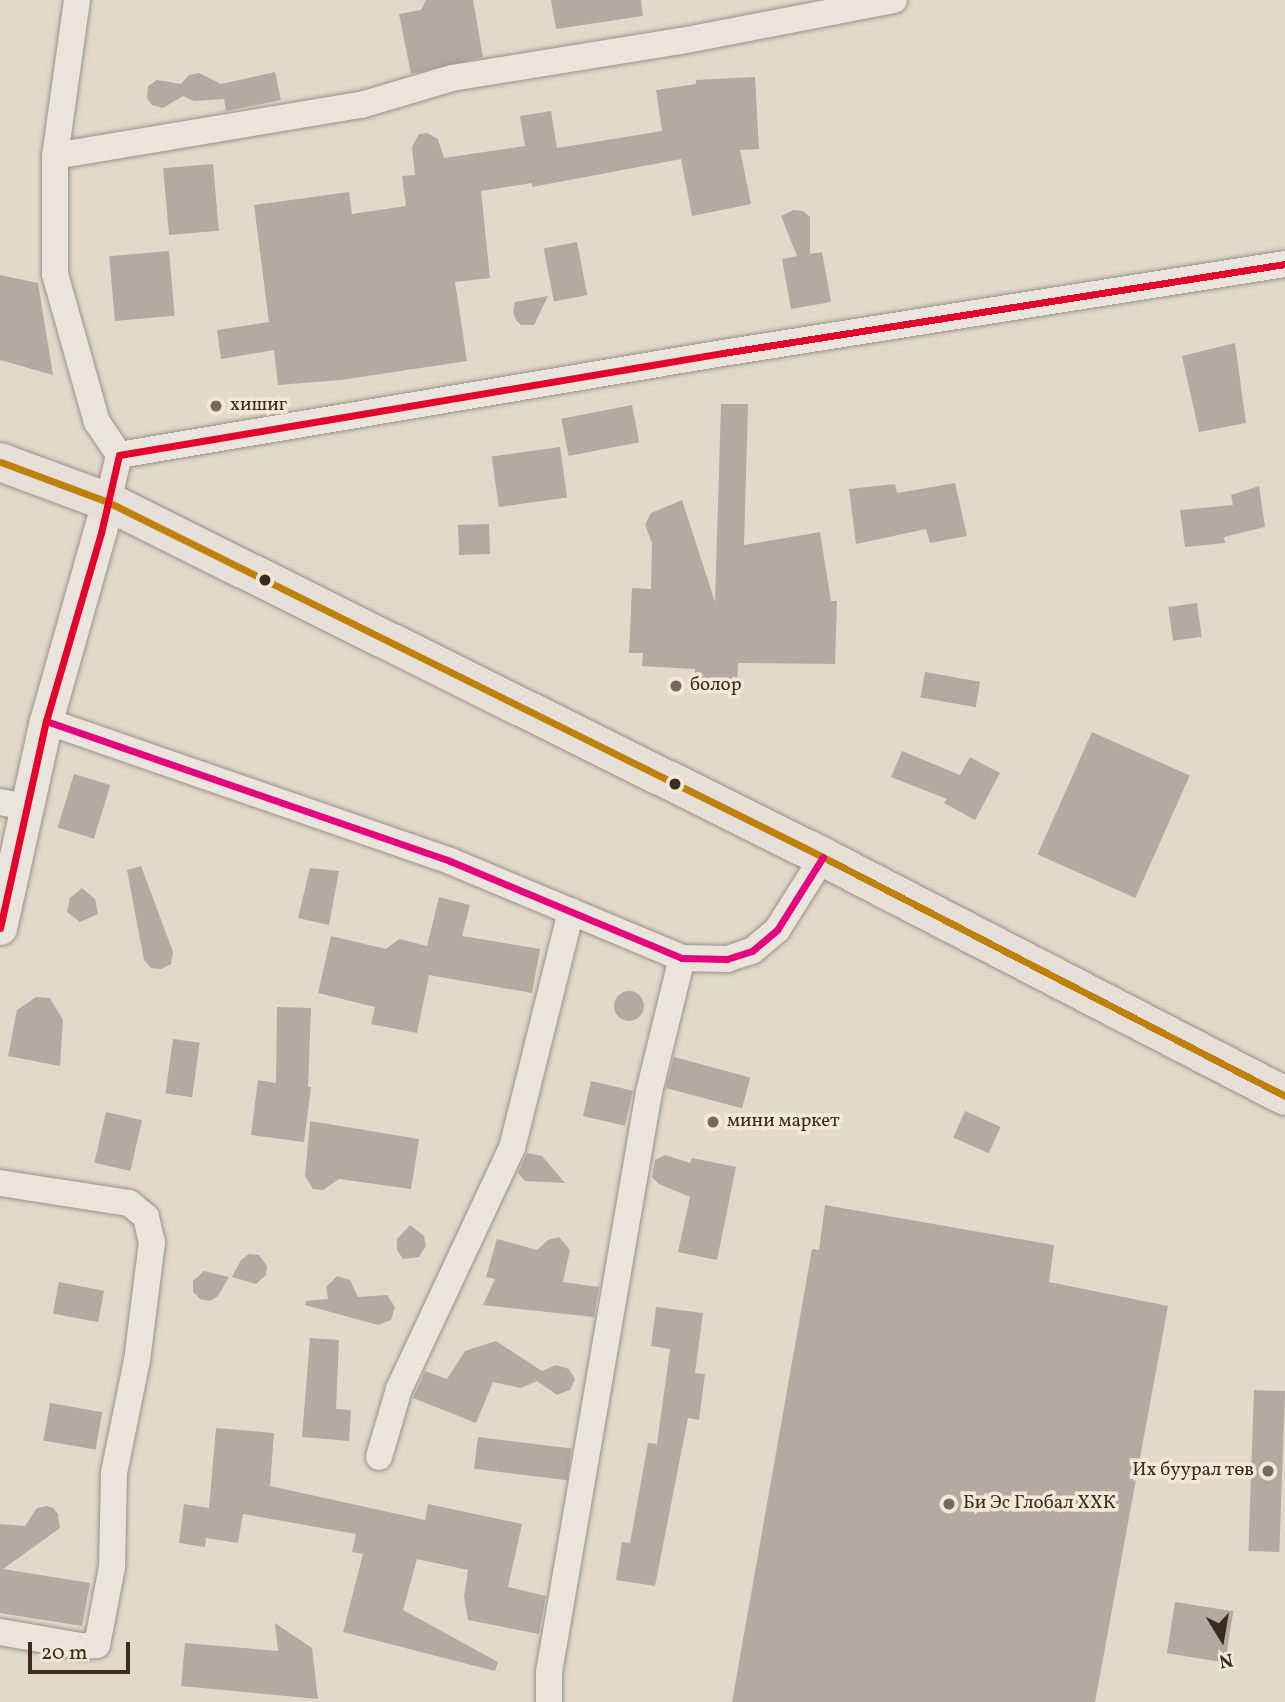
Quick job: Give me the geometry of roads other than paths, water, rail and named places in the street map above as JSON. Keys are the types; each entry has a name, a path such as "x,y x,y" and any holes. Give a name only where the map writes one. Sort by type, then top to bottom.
{"highway":[{"path":"0,462 108,502 823,857 1285,1096"}],"street":[{"path":"0,928 13,804 46,721 119,455 97,422 55,274 55,156 78,0"},
{"path":"55,156 361,105 452,78 681,41 894,0"},
{"path":"119,455 737,351 1285,264"},
{"path":"46,721 356,826 682,958 727,959 752,951 777,930 823,857"},
{"path":"379,1457 399,1389 512,1148 571,911"},
{"path":"549,1702 549,1672 647,1105 682,958"},
{"path":"0,1183 129,1203 146,1217 152,1242 137,1360 114,1473 111,1567 97,1644 81,1646 0,1632"}],"place":[{"name":"хишиг","path":"216,406"},
{"name":"болор","path":"676,686"},
{"name":"мини маркет","path":"713,1122"},
{"name":"Их буурал төв","path":"1268,1471"},
{"name":"Би Эс Глобал ХХК","path":"949,1504"}]}
